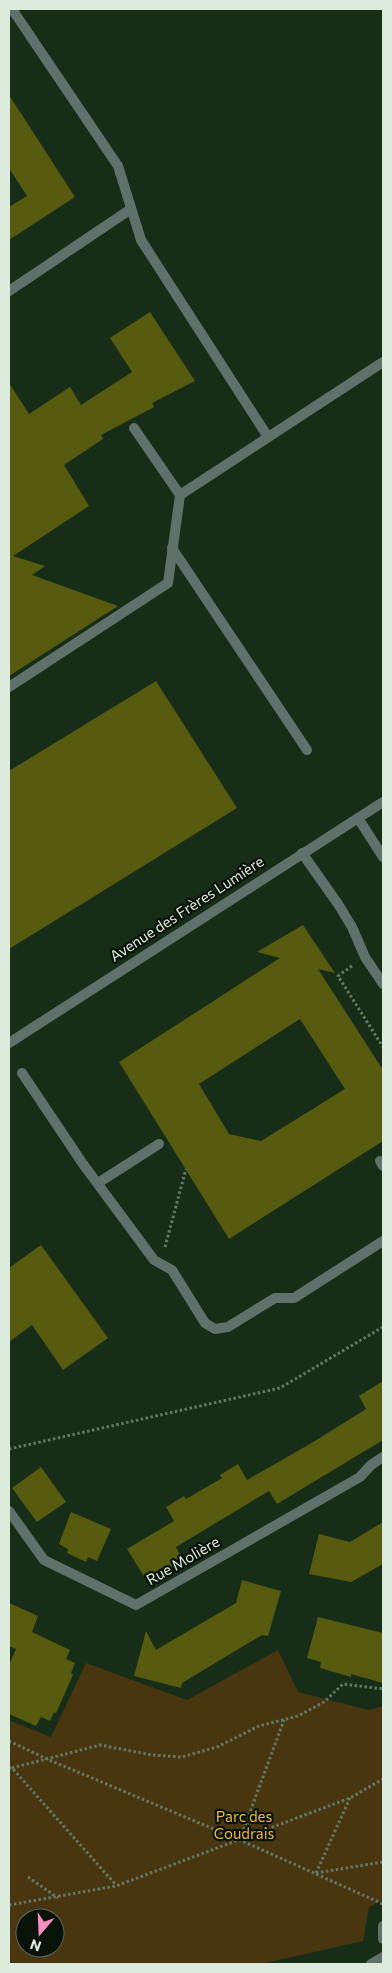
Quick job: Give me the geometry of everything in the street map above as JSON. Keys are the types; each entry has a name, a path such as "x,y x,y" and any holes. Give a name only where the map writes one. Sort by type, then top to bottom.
{"street":[{"path":"12,9 118,166 141,240 268,437"},
{"path":"9,291 132,209"},
{"path":"180,496 383,362"},
{"path":"9,687 168,583 180,496 134,428"},
{"path":"172,548 307,750"},
{"name":"Avenue des Frères Lumière","path":"9,1043 383,802"},
{"path":"358,818 383,857"},
{"path":"302,853 338,904 365,957 383,984"},
{"path":"22,1073 154,1260 172,1270 205,1323 215,1328 228,1327 275,1298 294,1298 383,1241"},
{"path":"98,1183 159,1144"},
{"name":"Rue Molière","path":"9,1511 44,1560 136,1606 360,1477 371,1464 383,1457"},
{"path":"383,1926 383,1939"},
{"path":"371,1964 383,1957"}],"path":[{"path":"365,957 338,976 383,1047"},
{"path":"160,1264 186,1169"},
{"path":"9,1449 280,1388 383,1327"},
{"path":"10,1768 49,1760 100,1745 152,1755 182,1757 217,1747 259,1726 298,1716 324,1702 343,1684 383,1690"},
{"path":"240,1840 284,1720"},
{"path":"9,1740 49,1760 240,1840 383,1904"},
{"path":"10,1768 116,1886"},
{"path":"9,1905 58,1898 116,1886 350,1798 383,1779"},
{"path":"316,1873 350,1798"},
{"path":"316,1873 383,1862"},
{"path":"28,1877 58,1898"}],"green space":[{"name":"Parc des Coudrais","path":"278,1650 298,1692 369,1710 383,1706 383,1900 369,1907 363,1941 261,1964 9,1964 9,1720 51,1737 86,1663 187,1700"}],"building":[{"path":"9,95 75,197 9,240 9,207 27,196 9,168"},
{"path":"150,312 195,381 152,403 154,407 101,435 103,439 64,465 89,506 13,556 45,566 32,575 118,606 9,676 9,383 29,414 70,387 81,405 132,372 110,338"},
{"path":"156,681 237,808 9,949 9,771"},
{"path":"303,925 335,973 318,969 383,1070 383,1141 229,1239 119,1062 280,958 257,952","holes":["300,1019 345,1089 261,1141 229,1134 199,1084"]},
{"path":"41,1245 108,1338 63,1370 32,1325 9,1342 9,1268"},
{"path":"383,1381 383,1440 277,1504 269,1491 176,1547 181,1557 172,1562 174,1566 156,1577 154,1573 145,1578 127,1549 174,1521 166,1507 184,1496 186,1499 222,1478 220,1475 238,1464 247,1480 315,1441 366,1409 359,1396"},
{"path":"41,1467 66,1502 37,1522 12,1488"},
{"path":"71,1512 111,1529 97,1561 88,1557 86,1562 67,1553 68,1549 59,1544"},
{"path":"383,1522 383,1564 351,1582 309,1574 319,1534 350,1542"},
{"path":"242,1580 281,1591 268,1636 262,1635 182,1683 181,1688 134,1676 146,1631 156,1650 236,1603"},
{"path":"9,1603 38,1616 32,1632 70,1650 66,1659 75,1663 71,1673 73,1675 56,1713 54,1712 50,1721 41,1717 36,1726 9,1714 9,1665 16,1649 9,1646"},
{"path":"318,1617 383,1633 383,1683 351,1674 351,1677 320,1668 321,1662 307,1658"}]}
